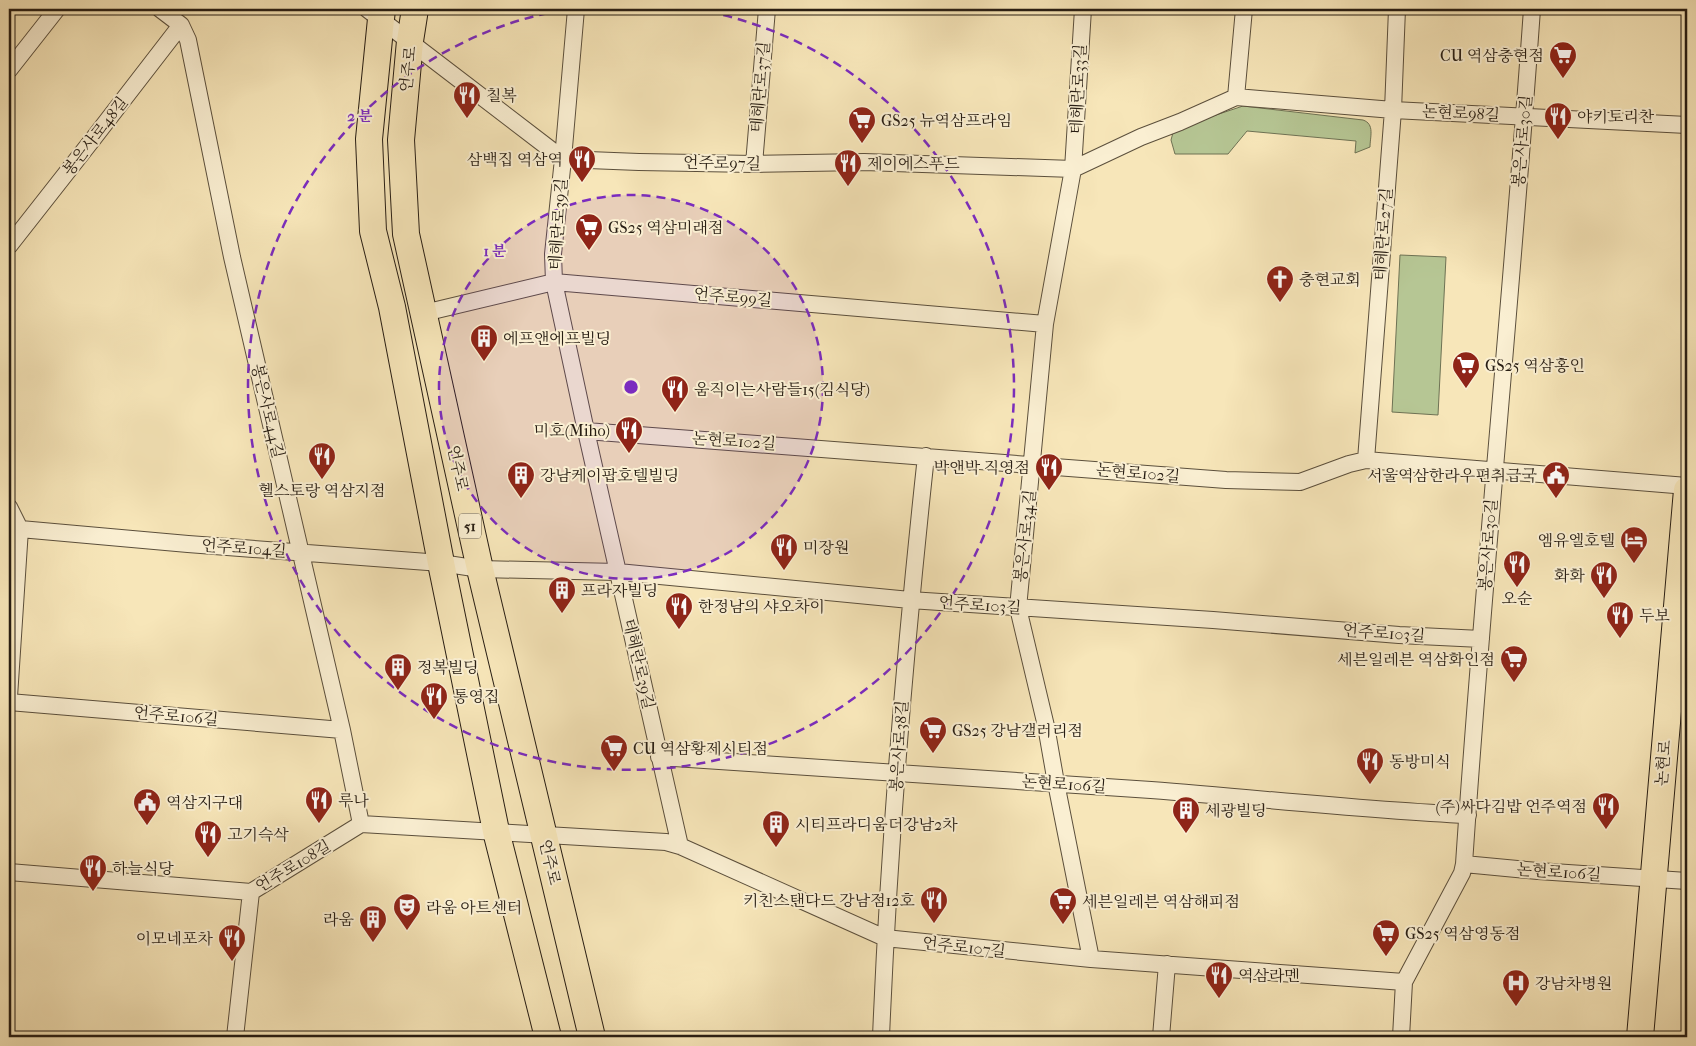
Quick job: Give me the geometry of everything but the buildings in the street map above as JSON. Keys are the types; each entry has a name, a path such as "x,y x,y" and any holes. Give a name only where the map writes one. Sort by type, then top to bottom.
{"main road":[{"name":"언주로","path":"415,9 410,41 401,140 406,234 480,570 592,1037"},
{"name":"언주로","path":"377,12 370,139 373,231 392,306 441,562 496,831 548,1037"},
{"name":"논현로","path":"1640,1037 1687,490"}],"street":[{"path":"9,70 57,9"},
{"path":"160,9 181,25"},
{"name":"테헤란로39길","path":"576,9 553,254 554,282 680,846"},
{"name":"테헤란로37길","path":"754,164 766,9"},
{"name":"테헤란로33길","path":"1073,169 1083,9"},
{"path":"1236,97 1244,9"},
{"name":"테헤란로27길","path":"1366,460 1393,110 1397,9"},
{"name":"봉은사로30길","path":"1400,1037 1404,982 1462,873 1464,864 1532,9"},
{"path":"377,12 410,41 563,159"},
{"name":"봉은사로48길","path":"9,246 181,25"},
{"name":"봉은사로44길","path":"181,25 188,40 238,284 302,553 361,824"},
{"name":"논현로98길","path":"1073,169 1141,136 1180,122 1236,97 1393,110 1687,125"},
{"name":"언주로97길","path":"563,159 754,164 864,162 1073,169"},
{"name":"봉은사로34길","path":"1073,169 1045,324 1018,608 1046,726 1091,959"},
{"name":"언주로99길","path":"424,313 554,282 1045,324"},
{"name":"논현로102길","path":"586,430 1226,480 1300,482 1349,464 1366,460 1687,486"},
{"name":"봉은사로38길","path":"881,1037 885,938 910,600 926,456"},
{"path":"9,506 14,528 9,697"},
{"name":"언주로104길","path":"14,528 76,535 302,553 441,562 480,570"},
{"name":"언주로103길","path":"480,570 618,572 910,600 1481,640"},
{"name":"언주로106길","path":"9,702 342,730"},
{"name":"논현로106길","path":"660,757 898,772 1306,803 1382,811 1468,816"},
{"path":"361,824 544,834"},
{"name":"언주로108길","path":"9,872 250,892 361,824"},
{"name":"언주로107길","path":"544,834 666,842 680,846 885,938 1091,959 1404,982"},
{"name":"논현로106길","path":"1464,864 1687,881"},
{"path":"235,1037 250,892"},
{"path":"1162,1037 1167,964"}],"green space":[{"path":"1243,106 1363,120 1369,124 1371,135 1370,147 1355,153 1356,141 1247,131 1228,154 1175,154 1171,140 1174,129"},
{"path":"1400,255 1446,257 1438,415 1392,412"}],"place":[{"name":"CU 역삼충현점","path":"1563,79"},
{"name":"칠복","path":"467,119"},
{"name":"야키토리찬","path":"1558,140"},
{"name":"GS25 뉴역삼프라임","path":"862,144"},
{"name":"삼백집 역삼역","path":"582,183"},
{"name":"제이에스푸드","path":"848,187"},
{"name":"GS25 역삼미래점","path":"589,251"},
{"name":"충현교회","path":"1280,303"},
{"name":"에프앤에프빌딩","path":"484,362"},
{"name":"GS25 역삼홍인","path":"1466,389"},
{"name":"움직이는사람들15(김식당)","path":"675,413"},
{"name":"미호(Miho)","path":"629,454"},
{"name":"헬스토랑 역삼지점","path":"322,480"},
{"name":"박앤박 직영점","path":"1049,491"},
{"name":"강남케이팝호텔빌딩","path":"521,499"},
{"name":"서울역삼한라우편취급국","path":"1556,499"},
{"name":"엠유엘호텔","path":"1634,564"},
{"name":"미장원","path":"784,571"},
{"name":"오순","path":"1517,588"},
{"name":"화화","path":"1604,599"},
{"name":"프라자빌딩","path":"562,614"},
{"name":"한정남의 샤오차이","path":"679,630"},
{"name":"두보","path":"1620,639"},
{"name":"세븐일레븐 역삼화인점","path":"1514,683"},
{"name":"정복빌딩","path":"398,691"},
{"name":"통영집","path":"434,720"},
{"name":"GS25 강남갤러리점","path":"933,754"},
{"name":"CU 역삼황제시티점","path":"614,772"},
{"name":"동방미식","path":"1370,785"},
{"name":"루나","path":"319,824"},
{"name":"역삼지구대","path":"147,826"},
{"name":"(주)싸다김밥 언주역점","path":"1606,830"},
{"name":"세광빌딩","path":"1186,834"},
{"name":"시티프라디움더강남2차","path":"776,848"},
{"name":"고기슥삭","path":"208,858"},
{"name":"하늘식당","path":"93,892"},
{"name":"키친스탠다드 강남점12호","path":"934,924"},
{"name":"세븐일레븐 역삼해피점","path":"1063,925"},
{"name":"라움 아트센터","path":"407,931"},
{"name":"라움","path":"373,943"},
{"name":"GS25 역삼영동점","path":"1386,957"},
{"name":"이모네포차","path":"232,962"},
{"name":"역삼라멘","path":"1219,999"},
{"name":"강남차병원","path":"1516,1007"}]}
